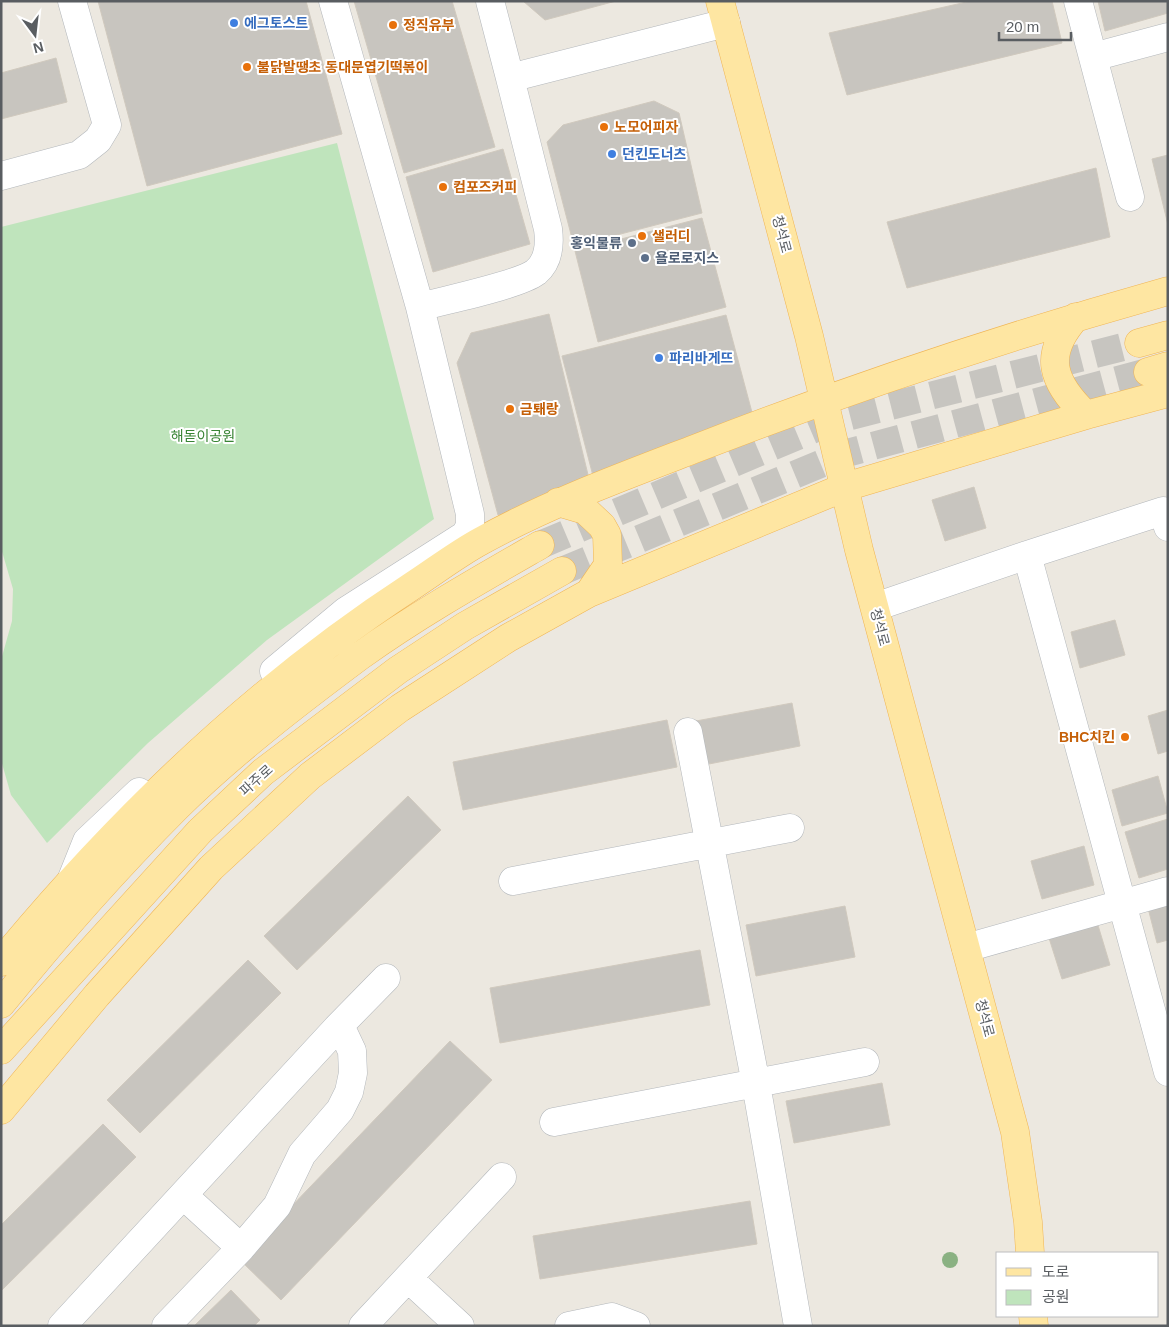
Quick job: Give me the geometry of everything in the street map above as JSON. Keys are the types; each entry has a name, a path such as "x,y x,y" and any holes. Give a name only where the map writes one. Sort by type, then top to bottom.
{"main road":[{"name":"청석로","path":"723,12 824,399 875,607 1015,1132 1028,1222 1030,1252"},
{"path":"1,962 106,843 233,721 360,620 480,542 558,502 824,399 1076,317 1168,291"},
{"path":"1076,317 1063,332 1055,353 1056,375 1068,398 1086,415"},
{"path":"1139,343 1168,335"},
{"path":"1,1110 97,995 211,868 310,776 408,703 508,638 589,593 845,487 1086,415 1168,393"},
{"path":"558,502 586,510 602,526 607,535 608,564 589,593"},
{"path":"1,1004 51,942 177,807 243,748 362,655 448,598 540,545"},
{"name":"파주로","path":"1,1050 200,831 263,772 398,670 465,626 562,572"}],"street":[{"path":"1,176 79,155 98,140 107,125 72,1"},
{"path":"70,884 87,841 255,687 346,611 465,535 470,526 470,514 420,307 333,1"},
{"path":"420,307 519,280 536,272 545,260 550,244 548,229 490,1"},
{"path":"1078,1 1130,197"},
{"path":"510,78 723,12"},
{"path":"1093,57 1168,36"},
{"path":"875,607 1028,555 1166,516"},
{"path":"1028,555 1121,905 1168,1072"},
{"path":"688,732 756,1084 798,1326"},
{"path":"513,881 710,845 790,828"},
{"path":"966,948 1168,891"},
{"path":"62,1326 337,1028 386,978"},
{"path":"166,1326 241,1248 277,1206 302,1154 340,1110 349,1092 353,1073 352,1051 344,1034 337,1028"},
{"path":"554,1122 865,1062"},
{"path":"363,1326 409,1279 502,1177"},
{"path":"183,1195 241,1248"},
{"path":"409,1279 460,1326"},
{"path":"569,1326 612,1317 636,1326"}],"green space":[{"name":"해돋이공원","path":"337,143 434,519 267,640 148,743 47,843 11,795 1,760 1,660 12,621 13,589 1,548 1,227"}],"building":[{"path":"98,1 306,1 342,134 147,186"},
{"path":"354,1 452,1 495,147 404,173"},
{"path":"523,1 616,1 545,20"},
{"path":"971,1 1052,1 1062,43 847,95 829,33"},
{"path":"1098,1 1168,1 1168,13 1105,31"},
{"path":"56,58 67,102 1,119 1,73"},
{"path":"654,101 679,113 702,213 574,246 547,142 563,125"},
{"path":"503,149 530,244 433,272 406,177"},
{"path":"1168,155 1168,225 1152,159"},
{"path":"1096,168 1110,237 907,288 887,222"},
{"path":"702,218 726,307 598,342 575,251"},
{"path":"549,314 590,483 548,502 498,515 457,363 471,333"},
{"path":"726,315 754,420 593,476 562,356"},
{"path":"974,487 986,528 945,541 932,500"},
{"path":"1115,620 1125,655 1080,668 1071,632"},
{"path":"792,703 800,746 704,765 696,721"},
{"path":"1168,710 1168,751 1158,754 1148,716"},
{"path":"667,720 677,767 463,810 453,762"},
{"path":"1158,776 1168,813 1122,826 1112,790"},
{"path":"408,796 441,830 297,970 264,936"},
{"path":"1168,819 1168,869 1139,878 1125,832"},
{"path":"1084,846 1094,885 1042,899 1031,861"},
{"path":"1168,903 1168,940 1157,943 1148,908"},
{"path":"845,906 855,957 756,976 746,925"},
{"path":"1097,922 1110,965 1062,979 1049,938"},
{"path":"700,950 710,1005 500,1043 490,988"},
{"path":"248,960 281,993 140,1133 107,1100"},
{"path":"450,1041 492,1080 281,1300 240,1260"},
{"path":"882,1083 890,1125 794,1143 786,1101"},
{"path":"103,1124 136,1157 1,1291 1,1225"},
{"path":"750,1201 757,1244 540,1279 533,1236"},
{"path":"231,1290 260,1320 254,1326 194,1326"}],"tunnel":[{"path":"540,545 835,420 1139,343"},
{"path":"562,571 847,453 1148,372"}],"place":[{"name":"에그토스트","path":"234,23"},
{"name":"정직유부","path":"393,25"},
{"name":"불닭발땡초 동대문엽기떡볶이","path":"247,67"},
{"name":"노모어피자","path":"604,127"},
{"name":"던킨도너츠","path":"612,154"},
{"name":"컴포즈커피","path":"443,187"},
{"name":"샐러디","path":"642,236"},
{"name":"홍익물류","path":"632,243"},
{"name":"욜로로지스","path":"645,258"},
{"name":"파리바게뜨","path":"659,358"},
{"name":"금퇘랑","path":"510,409"},
{"name":"BHC치킨","path":"1125,737"}]}
